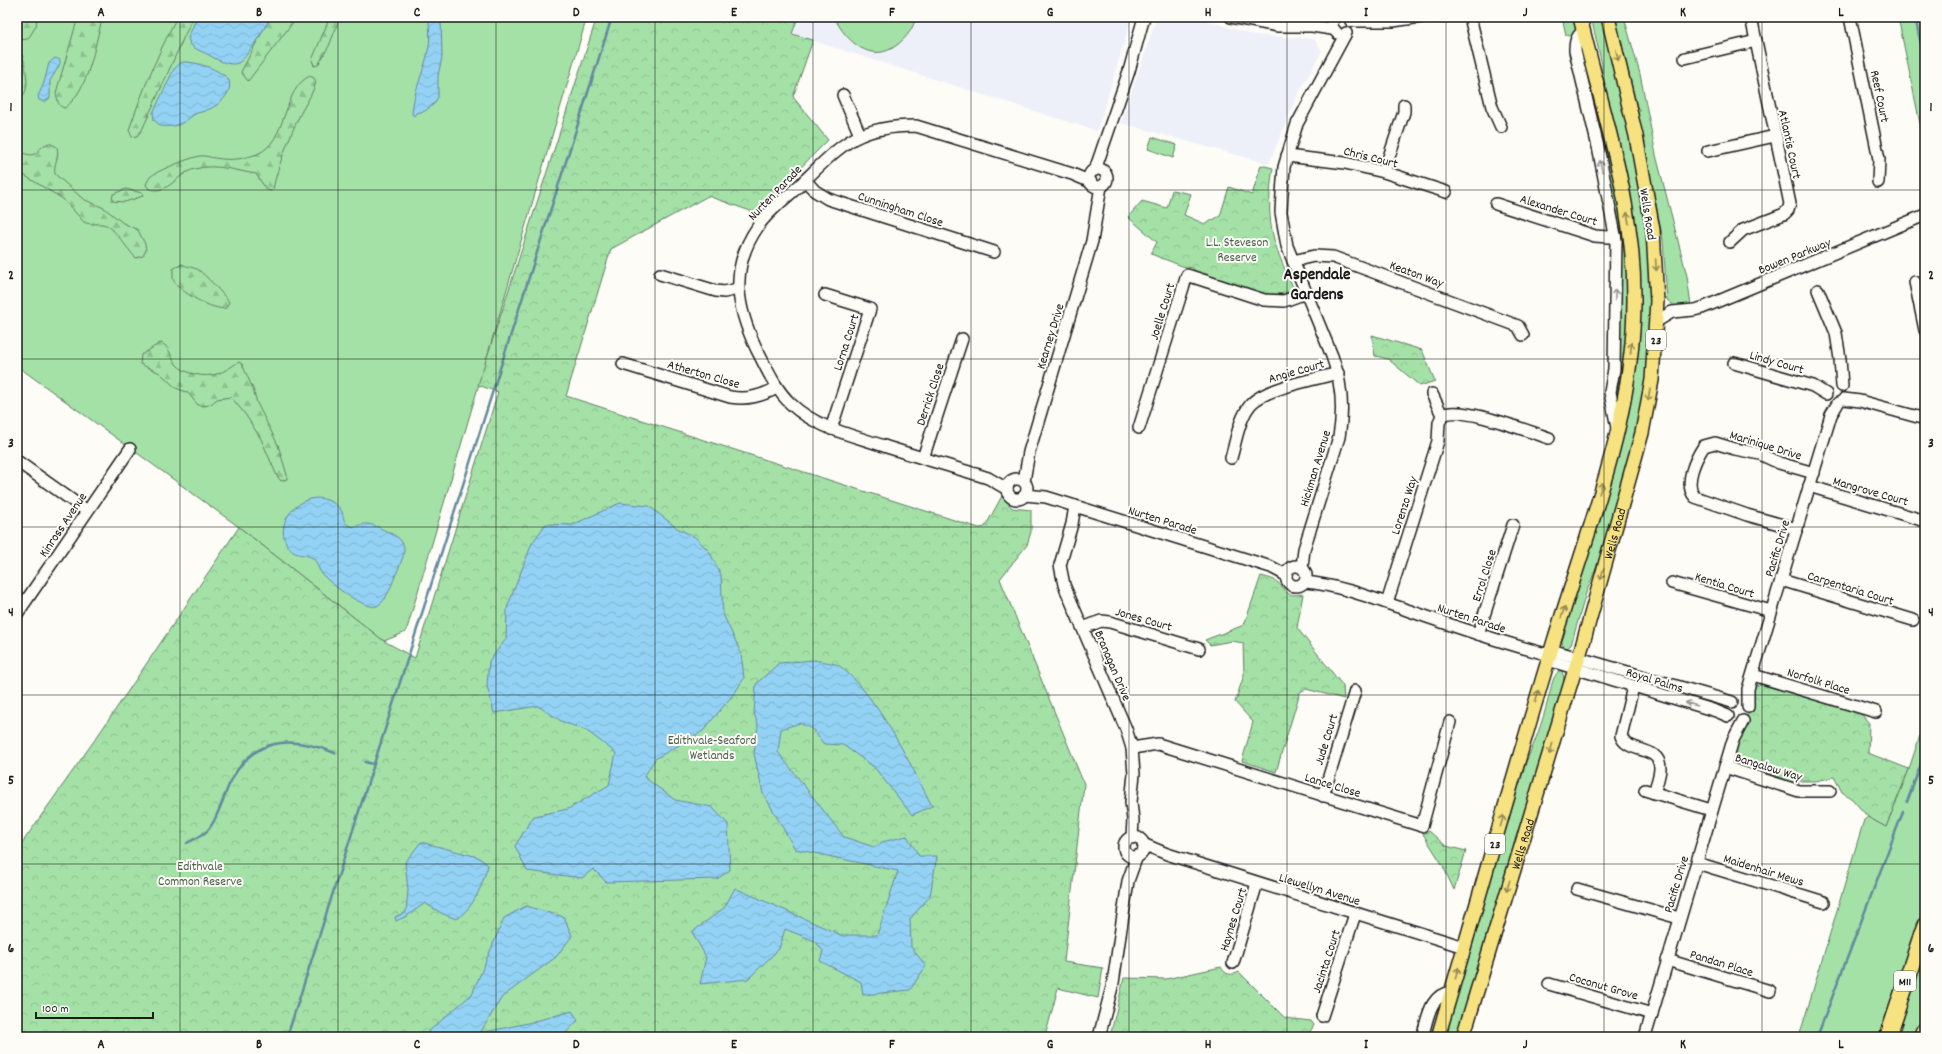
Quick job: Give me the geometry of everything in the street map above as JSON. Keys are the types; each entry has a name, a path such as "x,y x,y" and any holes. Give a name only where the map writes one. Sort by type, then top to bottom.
{"highway":[{"name":"M11","path":"1888,1037 1925,926"},
{"path":"1882,1037 1909,971"},
{"path":"1923,1037 1925,1030"}],"main road":[{"name":"Wells Road","path":"1438,1037 1548,655 1618,430 1626,389 1632,345 1634,303 1632,254 1628,219 1619,170 1580,17"},
{"name":"Wells Road","path":"1464,1037 1577,663 1642,433 1652,380 1657,321 1654,246 1649,206 1632,117 1608,17"}],"street":[{"path":"1231,17 1278,26 1341,25 1392,22 1421,17"},
{"path":"1470,17 1492,107 1500,127"},
{"name":"Atlantis Court","path":"1730,242 1743,230 1784,214 1788,210 1790,204 1751,17"},
{"name":"Reef Court","path":"1850,17 1879,159 1878,182"},
{"name":"Kearney Drive","path":"1018,485 1092,241 1096,218 1096,178 1102,152 1144,18"},
{"name":"Hickman Avenue","path":"1297,572 1339,437 1342,423 1342,398 1338,373 1287,246 1281,212 1284,166 1297,124 1335,55 1341,25"},
{"name":"Wells Road","path":"1584,31 1578,35 1575,51 1598,147 1616,246 1614,369 1610,392 1618,430"},
{"path":"1685,58 1756,41"},
{"path":"843,95 860,134"},
{"path":"1384,172 1404,112 1404,105"},
{"name":"Nurten Parade","path":"1096,178 1072,174 916,126 894,126 860,134 839,148 759,224 744,252 738,289 744,321 777,388 803,415 831,429 988,478 1018,485 1046,497 1271,567 1297,572 1321,583 1387,603 1478,634 1577,663"},
{"path":"1708,151 1775,136"},
{"name":"Chris Court","path":"1287,156 1345,163 1384,172 1446,192"},
{"name":"Cunningham Close","path":"805,180 815,191 828,199 994,252"},
{"name":"Alexander Court","path":"1496,204 1596,236 1615,236"},
{"name":"Bowen Parkway","path":"1657,321 1672,312 1702,308 1925,215"},
{"name":"Keaton Way","path":"1293,261 1314,256 1333,257 1518,326 1523,335"},
{"path":"660,274 716,291 724,292 738,289"},
{"name":"Joelle Court","path":"1139,428 1187,275 1264,300 1284,300 1306,294"},
{"path":"1915,282 1925,330"},
{"name":"Pacific Drive","path":"1748,707 1748,689 1814,473 1836,393 1840,369 1836,333 1818,290"},
{"name":"Lorna Court","path":"825,295 870,309 831,429"},
{"path":"1657,301 1672,312"},
{"name":"Derrick Close","path":"923,458 962,339"},
{"name":"Lindy Court","path":"1734,363 1925,419"},
{"name":"Atherton Close","path":"623,364 730,397 744,399 756,397 777,388"},
{"name":"Angie Court","path":"1231,458 1241,422 1252,403 1268,393 1338,373"},
{"path":"1432,394 1442,416 1450,413 1470,414 1549,438"},
{"name":"Lorenzo Way","path":"1387,603 1436,448 1439,423 1442,416"},
{"name":"Marinique Drive","path":"1796,529 1747,515 1695,497 1690,486 1696,461 1704,446 1715,443 1760,454 1779,463 1814,473"},
{"name":"Kinross Avenue","path":"17,614 130,450"},
{"path":"17,461 87,512"},
{"name":"Mangrove Court","path":"1810,486 1925,520"},
{"name":"Branagan Drive","path":"1077,507 1060,565 1064,585 1126,729 1132,748 1134,774 1131,802 1137,848 1130,875 1113,983 1099,1037"},
{"name":"Errol Close","path":"1478,634 1513,525"},
{"name":"Carpentaria Court","path":"1781,580 1913,620"},
{"name":"Kentia Court","path":"1672,583 1771,611"},
{"name":"Jones Court","path":"1082,628 1101,621 1110,622 1199,649"},
{"name":"Royal Palms","path":"1577,663 1678,686 1735,701"},
{"name":"Royal Palms","path":"1577,663 1633,687 1716,711 1734,719"},
{"name":"Norfolk Place","path":"1753,675 1876,712"},
{"path":"1674,699 1678,686"},
{"path":"1633,687 1621,736 1627,745 1649,752 1656,757 1660,769 1650,792 1711,810"},
{"name":"Pacific Drive","path":"1735,701 1748,689"},
{"name":"Jude Court","path":"1323,796 1355,691"},
{"path":"1735,701 1743,702 1748,707 1747,716 1734,719 1728,707 1735,701"},
{"name":"Pacific Drive","path":"1645,1037 1711,810 1733,740 1734,719"},
{"name":"Lance Close","path":"1132,748 1158,744 1422,826 1450,722"},
{"name":"Bangalow Way","path":"1725,767 1799,791 1830,791"},
{"name":"Llewellyn Avenue","path":"1137,848 1167,854 1464,948"},
{"name":"Maidenhair Mews","path":"1696,863 1824,902"},
{"name":"Haynes Court","path":"1233,963 1257,883"},
{"path":"1577,888 1680,918"},
{"name":"Jacinta Court","path":"1322,1016 1355,914"},
{"name":"Pandan Place","path":"1667,960 1770,991"},
{"name":"Coconut Grove","path":"1549,984 1652,1014"},
{"path":"1422,1037 1433,1002 1439,996 1451,992"}],"shaded area":[{"path":"798,17 1132,17 1097,131 792,34"},
{"path":"1157,17 1195,17 1253,35 1314,39 1322,51 1297,96 1269,164 1121,123"}],"green space":[{"path":"17,17 587,17 406,632 384,641 239,527 17,366"},
{"path":"17,17 37,17 36,26 28,39 19,40 17,36"},
{"path":"78,17 103,17 86,78 74,99 65,108 60,106 56,93"},
{"path":"177,17 193,17 142,130 137,136 132,137 129,130 139,101"},
{"path":"270,17 297,17 248,81 241,72"},
{"path":"330,17 339,17 339,20 329,46 318,65 314,66 312,60"},
{"name":"Edithvale-Seaford Wetlands","path":"597,17 798,17 792,34 813,40 793,97 828,140 756,213 708,196 611,249 566,396 979,528 985,527 1002,496 1012,508 1031,510 1031,532 1027,545 1000,579 1084,784 1064,962 1103,968 1098,998 1058,988 1045,1037 17,1037 17,850 101,731 239,527 384,641 415,658 498,392 478,385"},
{"path":"834,17 916,17 907,36 901,42 887,51 878,52 860,48 852,42 839,26"},
{"path":"1562,17 1573,17 1576,28 1573,37 1566,35"},
{"path":"1591,17 1602,17 1637,168 1647,221 1653,329 1641,422 1605,547 1586,593 1571,645 1564,648 1561,640 1620,440 1637,299 1602,84 1602,65"},
{"path":"1615,17 1624,17 1640,74 1656,155 1687,276 1691,306 1676,307 1667,300 1663,240 1638,113 1640,111 1637,107"},
{"path":"1898,17 1925,17 1925,148"},
{"path":"1580,41 1610,163 1613,166 1626,243 1629,294 1628,333 1624,372 1617,410 1613,395 1620,242 1578,50"},
{"path":"19,54 23,56 27,79 26,90 24,95 20,98 17,93 17,56"},
{"path":"310,76 314,78 316,82 310,97 293,129 280,163 273,189 270,191 266,189 256,174 218,167 203,167 189,171 162,189 149,189 146,185 150,177 159,171 196,157 204,156 221,159 236,159 257,154 267,148 280,127 294,92 301,82"},
{"path":"1152,137 1177,145 1173,158 1148,149"},
{"path":"49,143 57,147 58,151 55,174 83,199 104,208 123,223 138,230 145,244 146,250 143,256 136,258 109,227 103,224 89,224 84,222 63,199 17,171 17,150 33,155 40,148"},
{"name":"L.L. Steveson Reserve","path":"1261,165 1273,168 1270,216 1279,256 1293,287 1291,291 1280,294 1257,293 1197,275 1193,268 1182,266 1151,254 1157,242 1128,217 1142,201 1167,208 1172,190 1191,194 1184,215 1205,224 1220,216 1229,187 1252,195"},
{"path":"126,189 142,193 143,196 125,202 112,201 113,194"},
{"path":"182,264 200,271 219,290 229,302 226,308 214,307 205,304 189,295 176,284 173,279 173,269"},
{"path":"1372,335 1422,350 1435,381 1420,386 1388,359 1375,356"},
{"path":"160,343 166,346 176,364 189,373 207,376 222,372 239,362 242,364 253,389 257,403 278,445 287,479 281,481 277,476 261,439 245,414 231,397 217,399 211,404 205,406 198,405 188,393 176,388 160,373 140,364 141,355"},
{"path":"1261,576 1274,580 1286,592 1292,595 1303,594 1297,628 1343,686 1344,699 1306,689 1300,692 1276,772 1242,761 1253,722 1235,702 1244,675 1243,643 1232,641 1210,645 1205,640 1244,625"},
{"path":"1561,670 1564,687 1556,719 1459,1037 1443,1037 1526,762 1540,726 1553,680 1555,675"},
{"path":"1760,684 1861,714 1869,723 1868,753 1909,769 1886,827 1868,817 1852,799 1842,792 1834,777 1816,781 1790,781 1734,760 1743,724 1748,715 1754,687"},
{"path":"1925,720 1925,1037 1799,1037 1864,820 1868,817 1886,827 1908,772"},
{"path":"1429,831 1446,846 1466,851 1454,890 1442,864 1423,834"},
{"path":"1221,967 1229,974 1239,972 1285,1018 1311,1021 1314,1025 1307,1037 1110,1037 1124,978 1166,979"}],"water":[{"path":"197,17 271,17 246,56 238,63 231,64 206,54 190,44 188,38"},
{"path":"429,17 441,17 442,57 438,76 438,97 434,104 425,111 416,113 414,116 412,114 414,98 429,47"},
{"path":"55,58 60,60 60,64 50,81 50,98 44,102 39,100 38,96 44,83 49,63"},
{"path":"182,62 200,64 220,72 229,80 229,90 224,98 212,108 195,114 176,125 161,126 154,120 153,113 174,69"},
{"path":"316,498 327,500 338,506 342,512 345,522 348,525 353,527 364,524 374,525 394,535 402,543 404,552 400,565 387,595 377,606 364,604 340,590 322,574 313,558 294,553 286,543 283,534 287,518 299,505 307,500"},
{"path":"620,503 649,506 677,528 695,537 709,551 721,575 723,614 741,653 744,678 736,691 703,731 655,759 644,777 675,800 712,807 728,824 730,870 717,879 606,882 593,869 582,878 527,871 515,846 534,816 568,809 609,785 616,753 587,731 561,721 538,706 494,713 487,686 489,661 506,639 507,608 532,543 546,524 572,525"},
{"path":"814,660 838,665 855,680 868,695 914,770 932,806 912,815 874,767 843,745 824,744 812,729 800,723 781,729 778,752 844,837 874,847 882,842 907,836 919,856 937,856 930,896 910,919 911,947 926,966 910,990 863,995 861,982 820,961 823,951 815,941 785,929 779,949 748,979 700,984 706,957 692,932 724,908 735,888 841,935 877,935 898,871 795,849 763,793 754,754 758,726 754,713 756,684 779,663"},
{"path":"421,842 478,857 488,865 480,888 473,902 463,914 456,919 441,913 425,903 407,916 396,921 395,917 406,912 408,890 405,862"},
{"path":"526,906 564,917 572,936 556,957 502,997 480,1033 528,1023 572,1011 578,1020 562,1037 422,1037 472,994 504,918"}],"waterway":[{"path":"287,1037 612,17"},
{"path":"1915,17 1925,63"},
{"path":"187,843 201,836 208,830 220,809 229,785 238,769 249,757 260,749 273,744 287,743 318,747 335,753"},
{"path":"1907,802 1925,753"},
{"path":"365,762 373,764"},
{"path":"1817,1037 1903,812"}],"district":[{"name":"Aspendale Gardens","path":"1317,283"}],"park label":[{"name":"Edithvale Common Reserve","path":"200,872"}]}
